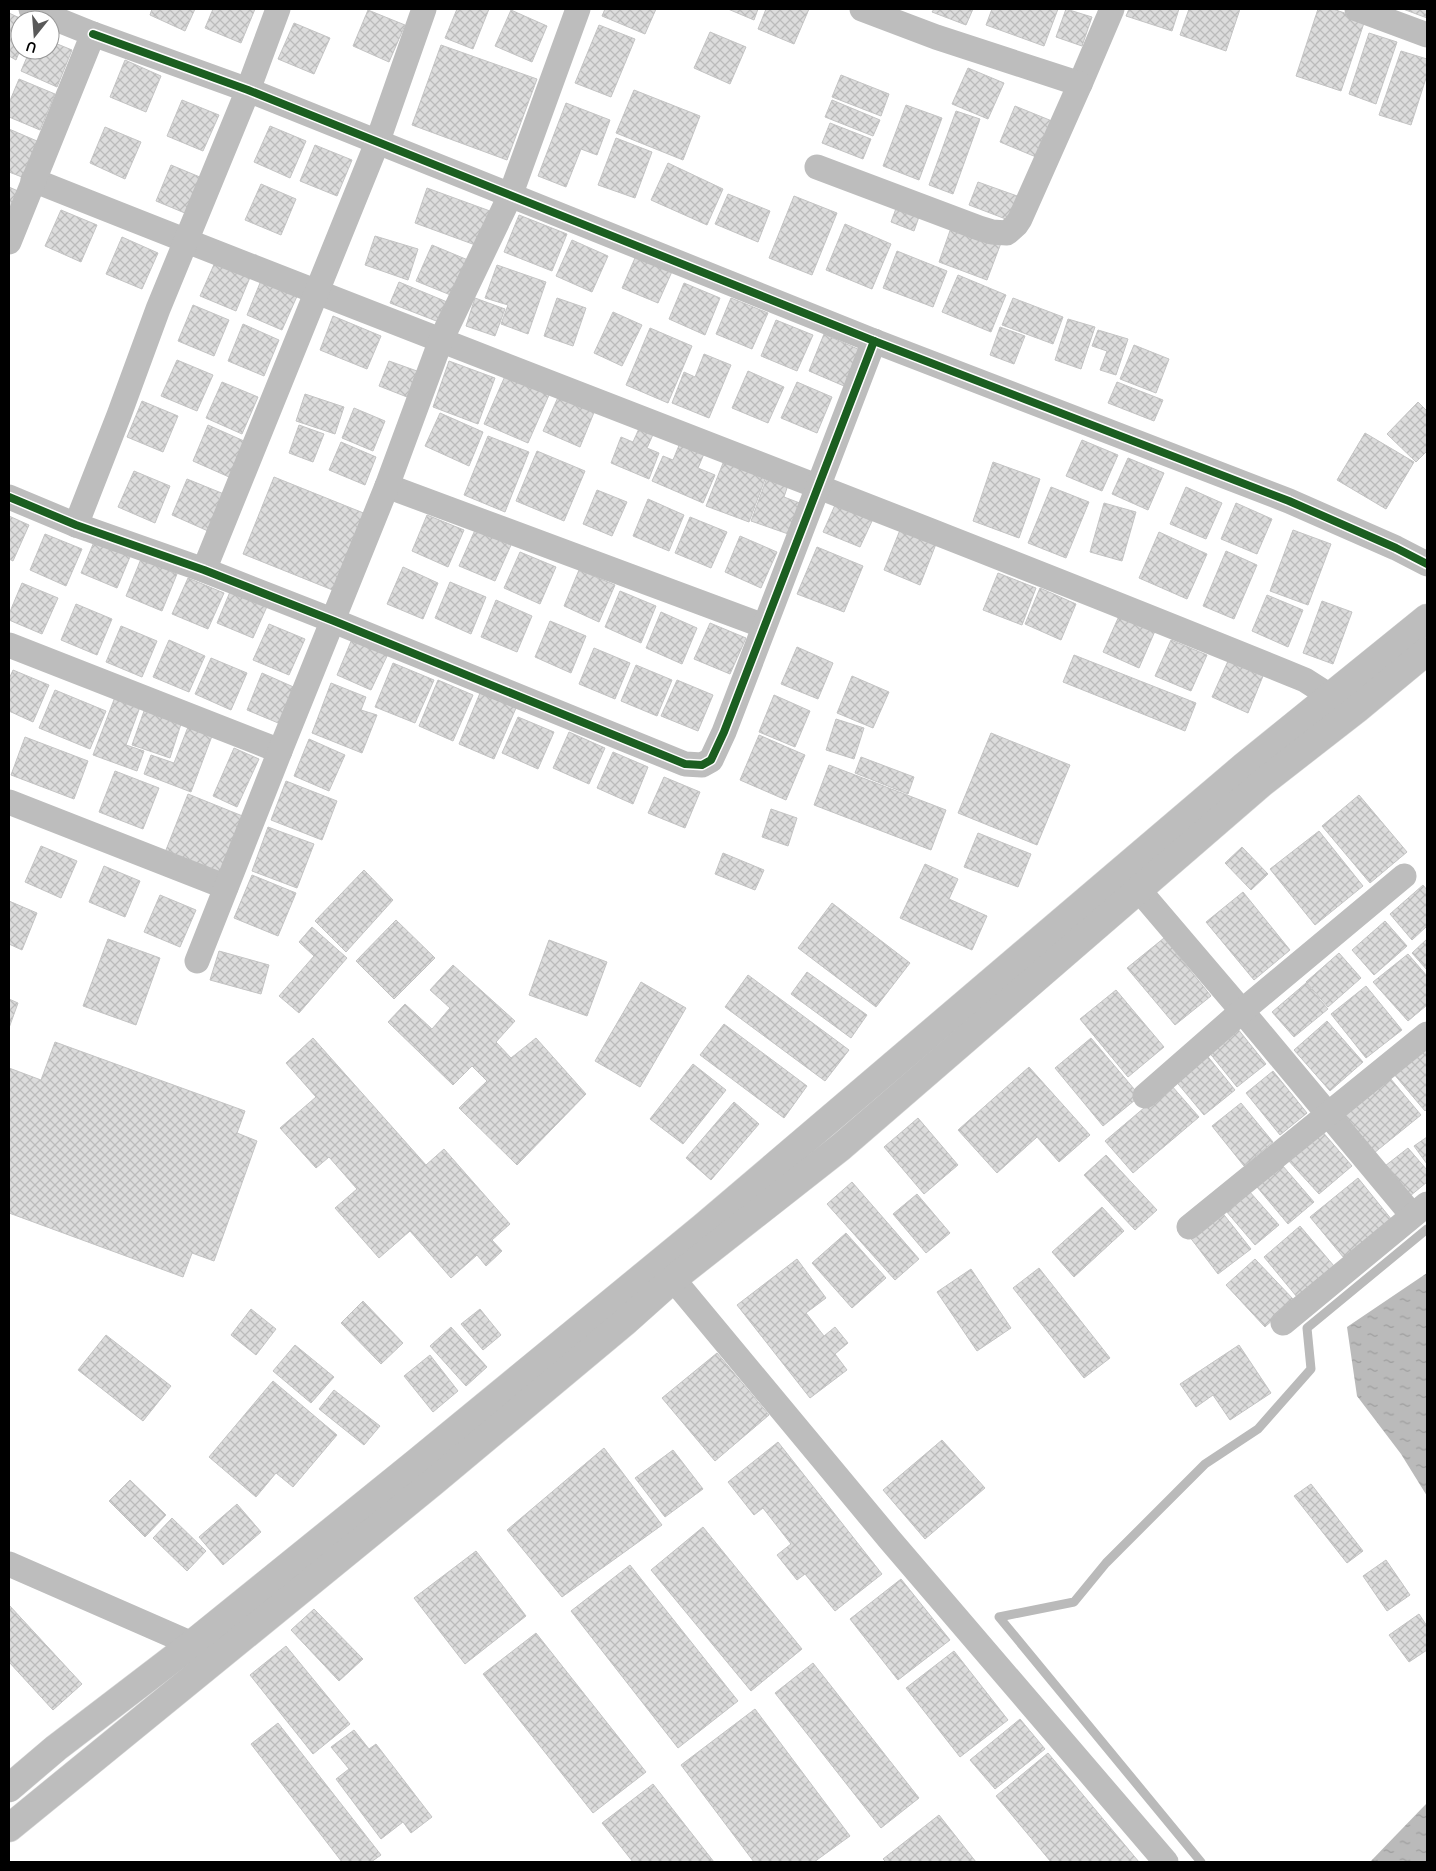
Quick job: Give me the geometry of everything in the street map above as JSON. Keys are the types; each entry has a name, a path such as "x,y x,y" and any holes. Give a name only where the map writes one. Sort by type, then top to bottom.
{"highway":[{"path":"9,1788 56,1748 192,1644 703,1227 1243,767 1427,618"},
{"path":"9,1828 432,1483 626,1321 673,1278 841,1147 1262,783 1357,709 1427,651"}],"street":[{"path":"31,9 93,34 248,90 874,341 1289,501 1396,548 1427,564"},
{"path":"76,525 186,241 248,90 278,9"},
{"path":"204,570 377,143 424,9"},
{"path":"197,961 280,751 334,621 441,340 510,196 578,9"},
{"path":"862,9 936,37 1080,84"},
{"path":"817,167 979,228 992,232 1008,233 1020,219 1112,9"},
{"path":"1357,9 1427,35"},
{"path":"9,242 93,34"},
{"path":"33,180 316,292 819,486 1305,680 1330,696"},
{"path":"9,498 76,525 204,570 334,621 685,764 702,765 711,760 716,749 874,341"},
{"path":"387,486 764,626"},
{"path":"9,645 280,751"},
{"path":"9,802 226,887"},
{"path":"1145,1096 1242,1011 1404,876"},
{"path":"1138,889 1328,1114 1420,1210 1283,1323"},
{"path":"1189,1227 1427,1034"},
{"path":"673,1278 890,1540 1166,1862"},
{"path":"9,1564 192,1644"}],"water":[{"path":"1427,1273 1427,1496 1401,1454 1357,1396 1347,1327"},
{"path":"1427,1803 1427,1862 1370,1862"}],"building":[{"path":"152,9 195,9 185,31 150,15"},
{"path":"213,9 255,9 241,43 205,28"},
{"path":"457,9 489,9 473,49 445,38"},
{"path":"605,9 656,9 645,34 602,16"},
{"path":"728,9 758,9 754,20"},
{"path":"766,9 809,9 794,44 758,29"},
{"path":"934,9 973,9 966,25 932,12"},
{"path":"992,9 1058,9 1044,46 986,25"},
{"path":"1066,9 1092,17 1082,46 1056,37"},
{"path":"1129,9 1179,9 1172,31 1126,16"},
{"path":"1189,9 1240,9 1226,51 1180,35"},
{"path":"1318,9 1333,9 1365,20 1341,91 1296,76"},
{"path":"1403,9 1427,9 1427,18"},
{"path":"368,10 405,25 389,62 353,46"},
{"path":"511,10 547,26 532,62 495,46"},
{"path":"9,13 10,57 9,56"},
{"path":"294,23 330,38 314,74 278,59"},
{"path":"599,25 635,39 611,97 575,83"},
{"path":"710,32 746,47 730,84 694,68"},
{"path":"1369,33 1397,42 1376,104 1349,94"},
{"path":"60,45 72,50 57,87 21,71 26,60 60,60"},
{"path":"441,45 537,79 507,160 412,125"},
{"path":"1401,51 1427,59 1427,75 1411,125 1379,115"},
{"path":"125,60 161,76 146,112 110,97"},
{"path":"968,68 1004,83 988,119 952,104"},
{"path":"841,75 889,94 881,116 832,97"},
{"path":"19,79 55,94 40,130 9,117 9,103"},
{"path":"634,90 700,116 683,160 616,133"},
{"path":"182,100 219,115 203,151 167,136"},
{"path":"832,100 880,120 873,136 825,117"},
{"path":"566,103 610,120 597,155 581,149 566,187 538,176"},
{"path":"906,105 942,118 919,180 883,166"},
{"path":"1015,106 1052,121 1036,157 1000,142"},
{"path":"956,111 980,119 953,194 929,185"},
{"path":"830,123 871,139 863,159 822,143"},
{"path":"270,126 306,141 290,178 254,162"},
{"path":"105,127 141,142 125,179 90,163"},
{"path":"9,129 37,141 22,177 9,172"},
{"path":"616,138 652,152 635,198 598,185"},
{"path":"315,145 352,160 337,196 300,181"},
{"path":"668,163 723,189 707,225 651,200"},
{"path":"171,165 207,180 192,216 156,201"},
{"path":"978,182 1020,197 1011,221 969,205"},
{"path":"261,184 296,199 281,235 245,220"},
{"path":"9,187 18,191 9,213"},
{"path":"427,188 490,211 478,246 415,223"},
{"path":"728,194 770,211 758,242 715,224"},
{"path":"794,196 837,213 812,275 769,258"},
{"path":"898,203 921,211 914,231 891,222"},
{"path":"61,210 97,225 81,262 45,246"},
{"path":"519,215 567,234 552,271 504,252"},
{"path":"845,224 891,244 872,289 826,270"},
{"path":"952,225 1001,243 987,280 939,262"},
{"path":"375,236 418,249 408,280 365,265"},
{"path":"122,237 158,253 142,289 106,274"},
{"path":"572,240 608,256 592,292 556,276"},
{"path":"432,245 468,260 453,296 416,281"},
{"path":"638,251 674,267 658,303 622,288"},
{"path":"897,251 947,271 933,307 883,288"},
{"path":"216,260 251,275 236,311 200,296"},
{"path":"497,265 546,282 528,334 501,324 508,305 485,298"},
{"path":"958,275 1006,295 991,332 942,312"},
{"path":"262,278 298,294 282,330 247,315"},
{"path":"399,282 452,304 444,324 390,303"},
{"path":"684,283 720,298 705,335 669,319"},
{"path":"475,298 505,309 495,336 466,326"},
{"path":"557,298 586,308 573,346 544,336"},
{"path":"731,298 768,313 752,349 716,334"},
{"path":"1013,298 1063,317 1053,344 1002,325"},
{"path":"193,305 229,320 214,356 178,341"},
{"path":"613,312 642,325 622,366 594,353"},
{"path":"333,316 381,336 367,369 320,350"},
{"path":"1068,319 1095,327 1081,369 1055,360"},
{"path":"776,320 813,335 797,371 761,356"},
{"path":"243,324 279,340 264,376 228,361"},
{"path":"1000,327 1025,336 1014,364 990,355"},
{"path":"650,328 692,346 668,403 626,385"},
{"path":"1098,330 1128,339 1116,375 1100,370 1107,351 1092,346"},
{"path":"824,334 860,350 844,386 809,371"},
{"path":"1134,345 1169,359 1156,393 1120,379"},
{"path":"704,354 731,365 709,418 672,403 684,372 695,377"},
{"path":"177,360 213,375 197,411 161,396"},
{"path":"389,361 417,371 407,397 379,386"},
{"path":"449,361 495,378 478,424 433,407"},
{"path":"748,371 784,387 768,423 732,408"},
{"path":"505,376 549,395 528,443 484,424"},
{"path":"222,382 258,397 242,434 206,418"},
{"path":"797,382 832,397 817,433 781,418"},
{"path":"1117,382 1163,400 1154,421 1108,403"},
{"path":"305,394 344,407 335,434 296,421"},
{"path":"559,395 595,410 580,447 543,431"},
{"path":"142,401 178,416 163,452 127,437"},
{"path":"1418,402 1427,411 1427,451 1416,462 1387,434"},
{"path":"354,408 385,421 373,451 342,438"},
{"path":"440,413 483,432 469,466 425,446"},
{"path":"641,424 655,430 647,448 659,453 649,479 611,463 621,437 633,442"},
{"path":"208,425 244,441 229,477 193,461"},
{"path":"299,425 324,434 313,462 289,453"},
{"path":"1365,433 1414,462 1386,509 1337,480"},
{"path":"488,436 529,452 505,512 464,495"},
{"path":"682,438 706,449 698,468 715,475 703,503 652,481 663,456 673,460"},
{"path":"1082,440 1118,455 1102,491 1066,476"},
{"path":"341,442 376,457 365,485 329,470"},
{"path":"537,451 585,471 564,521 516,501"},
{"path":"725,458 767,474 749,522 706,506"},
{"path":"1128,458 1164,473 1148,510 1112,494"},
{"path":"993,462 1040,479 1019,538 973,521"},
{"path":"134,471 170,486 155,523 118,507"},
{"path":"768,475 789,482 784,497 805,505 794,536 751,521"},
{"path":"274,477 366,514 335,591 243,554"},
{"path":"187,479 224,494 208,531 172,515"},
{"path":"1051,487 1089,502 1066,558 1028,543"},
{"path":"1186,487 1222,503 1206,539 1170,524"},
{"path":"597,490 627,502 612,536 583,524"},
{"path":"648,499 684,515 669,551 633,536"},
{"path":"1104,503 1136,512 1122,561 1090,552"},
{"path":"1236,503 1272,519 1257,554 1221,539"},
{"path":"835,505 872,521 860,547 823,532"},
{"path":"427,515 464,530 448,567 412,551"},
{"path":"9,516 29,525 13,561 9,559"},
{"path":"690,517 727,532 711,568 675,553"},
{"path":"475,530 511,545 495,581 459,566"},
{"path":"900,530 936,544 920,585 884,570"},
{"path":"1293,530 1331,544 1308,605 1270,591"},
{"path":"1159,532 1207,554 1187,599 1139,578"},
{"path":"45,534 82,549 66,586 30,570"},
{"path":"740,536 777,552 761,588 725,572"},
{"path":"96,537 132,552 117,588 81,573"},
{"path":"817,547 863,566 844,612 797,594"},
{"path":"1226,551 1257,565 1234,619 1203,606"},
{"path":"520,552 556,567 540,604 504,588"},
{"path":"141,559 177,574 162,611 126,596"},
{"path":"403,567 438,583 423,619 387,604"},
{"path":"579,570 615,585 599,622 564,606"},
{"path":"998,573 1036,588 1022,625 983,610"},
{"path":"188,578 224,593 208,629 172,614"},
{"path":"450,582 486,597 471,634 435,618"},
{"path":"22,583 58,598 42,634 9,620 9,614"},
{"path":"232,587 269,602 253,638 217,623"},
{"path":"1040,588 1076,604 1061,640 1025,624"},
{"path":"620,591 656,606 641,643 605,627"},
{"path":"1267,595 1303,610 1288,647 1252,631"},
{"path":"496,600 532,616 517,652 481,637"},
{"path":"1322,601 1352,612 1333,664 1303,653"},
{"path":"76,604 112,619 97,655 61,640"},
{"path":"661,612 697,628 682,664 646,648"},
{"path":"1119,616 1155,631 1139,668 1103,652"},
{"path":"550,621 586,636 571,673 535,657"},
{"path":"710,623 746,638 730,674 694,659"},
{"path":"269,624 305,639 289,675 253,660"},
{"path":"121,626 157,641 142,677 106,662"},
{"path":"352,639 388,654 371,690 337,675"},
{"path":"169,640 205,656 189,692 153,677"},
{"path":"1171,640 1207,655 1191,691 1155,676"},
{"path":"797,647 833,663 818,699 781,684"},
{"path":"594,648 630,663 615,699 579,684"},
{"path":"1074,655 1196,703 1185,731 1063,682"},
{"path":"211,658 247,673 231,710 195,694"},
{"path":"1228,661 1263,676 1248,713 1212,697"},
{"path":"393,663 434,680 415,723 375,707"},
{"path":"636,665 672,680 657,716 621,701"},
{"path":"13,670 49,685 33,722 9,711 9,679"},
{"path":"262,673 298,689 283,725 247,710"},
{"path":"852,676 889,692 873,728 837,713"},
{"path":"438,680 473,695 453,741 419,726"},
{"path":"677,680 713,695 698,731 661,716"},
{"path":"331,683 366,697 361,710 377,715 362,753 312,733"},
{"path":"55,690 106,711 90,749 39,728"},
{"path":"480,693 516,708 494,759 459,744"},
{"path":"774,695 810,711 795,747 759,732"},
{"path":"115,697 140,707 126,745 144,751 137,771 93,755"},
{"path":"144,711 181,724 170,758 132,745"},
{"path":"518,717 554,732 538,769 502,753"},
{"path":"836,719 864,728 854,759 826,750"},
{"path":"188,727 212,736 191,792 144,774 151,755 174,763"},
{"path":"569,732 605,748 589,784 553,768"},
{"path":"991,733 1070,765 1037,845 958,813"},
{"path":"759,735 805,755 786,800 740,780"},
{"path":"25,737 88,761 74,799 11,775"},
{"path":"309,739 345,755 329,791 294,776"},
{"path":"234,748 259,759 237,807 213,796"},
{"path":"613,752 648,767 633,804 597,788"},
{"path":"861,757 914,777 908,794 855,773"},
{"path":"829,765 946,810 931,850 814,805"},
{"path":"115,771 159,788 143,829 99,812"},
{"path":"664,777 700,792 685,828 648,813"},
{"path":"286,781 337,801 322,840 271,820"},
{"path":"188,794 245,817 221,877 164,855"},
{"path":"1359,795 1407,852 1370,883 1322,826"},
{"path":"771,809 797,818 788,846 762,837"},
{"path":"268,827 314,844 297,888 252,871"},
{"path":"1319,831 1363,886 1315,925 1270,869"},
{"path":"978,833 1031,854 1018,887 964,867"},
{"path":"41,846 77,861 61,898 25,882"},
{"path":"1242,847 1268,874 1251,890 1225,863"},
{"path":"723,853 764,870 755,890 715,874"},
{"path":"925,864 958,879 949,899 987,916 972,950 900,918"},
{"path":"104,866 140,881 125,917 89,902"},
{"path":"364,870 393,900 346,952 315,921"},
{"path":"252,875 296,893 278,936 234,918"},
{"path":"1423,885 1427,890 1427,926 1412,940 1390,914"},
{"path":"1243,892 1290,950 1254,980 1206,922"},
{"path":"160,895 196,910 180,947 144,932"},
{"path":"9,901 37,913 22,950 9,944"},
{"path":"832,903 910,963 876,1007 798,948"},
{"path":"396,920 435,958 394,999 356,961"},
{"path":"1385,921 1407,946 1374,975 1352,950"},
{"path":"312,927 347,958 299,1013 279,996 314,956 299,942"},
{"path":"1164,938 1211,996 1175,1025 1127,968"},
{"path":"108,939 160,958 136,1025 83,1006"},
{"path":"1427,939 1427,970 1412,953"},
{"path":"549,940 607,962 587,1016 529,995"},
{"path":"219,951 269,965 261,994 210,980"},
{"path":"1339,953 1361,978 1328,1007 1306,982"},
{"path":"1408,954 1427,976 1427,1005 1408,1021 1373,982"},
{"path":"453,965 515,1021 496,1042 511,1058 536,1038 586,1094 517,1165 459,1108 487,1081 472,1066 453,1085 388,1022 405,1004 432,1029 450,1008 430,990"},
{"path":"807,972 867,1015 851,1038 791,994"},
{"path":"748,975 849,1050 825,1081 725,1007"},
{"path":"641,982 686,1008 640,1087 595,1061"},
{"path":"1306,983 1328,1009 1294,1037 1272,1012"},
{"path":"1366,986 1402,1030 1366,1058 1331,1014"},
{"path":"1116,990 1164,1047 1128,1077 1080,1019"},
{"path":"9,999 18,1003 9,1028"},
{"path":"1327,1021 1363,1062 1330,1091 1294,1050"},
{"path":"724,1024 807,1086 784,1118 700,1055"},
{"path":"1237,1028 1266,1064 1237,1087 1208,1051"},
{"path":"313,1038 426,1165 444,1149 510,1224 492,1240 502,1251 486,1266 477,1255 451,1278 410,1231 379,1258 335,1208 357,1189 329,1157 316,1168 280,1128 316,1097 286,1063"},
{"path":"1091,1038 1140,1096 1103,1126 1055,1068"},
{"path":"55,1042 245,1111 237,1133 257,1141 214,1261 192,1253 183,1277 9,1213 9,1068 41,1080"},
{"path":"1427,1045 1427,1109 1425,1111 1393,1073"},
{"path":"1205,1053 1235,1090 1204,1115 1174,1079"},
{"path":"693,1064 726,1090 683,1144 650,1119"},
{"path":"1029,1067 1090,1135 1059,1162 1037,1137 997,1173 958,1130"},
{"path":"1273,1071 1307,1113 1280,1135 1246,1093"},
{"path":"1390,1078 1421,1115 1374,1153 1343,1116"},
{"path":"1171,1085 1199,1117 1133,1173 1105,1141"},
{"path":"734,1102 759,1124 711,1180 686,1158"},
{"path":"1241,1103 1273,1142 1244,1166 1212,1126"},
{"path":"918,1118 958,1165 924,1194 884,1147"},
{"path":"1321,1130 1352,1166 1319,1194 1287,1159"},
{"path":"1427,1137 1427,1164 1414,1146"},
{"path":"1408,1148 1427,1170 1427,1182 1410,1196 1385,1166"},
{"path":"1106,1155 1157,1210 1135,1230 1084,1175"},
{"path":"1282,1165 1314,1202 1288,1224 1257,1187"},
{"path":"1358,1178 1392,1220 1344,1258 1310,1217"},
{"path":"852,1182 919,1259 895,1280 827,1204"},
{"path":"1249,1191 1279,1225 1255,1245 1226,1211"},
{"path":"917,1194 950,1233 926,1253 893,1214"},
{"path":"1102,1207 1124,1231 1074,1277 1052,1252"},
{"path":"1221,1211 1251,1249 1218,1274 1189,1236"},
{"path":"1300,1226 1334,1266 1297,1297 1264,1257"},
{"path":"846,1233 886,1278 852,1308 812,1263"},
{"path":"797,1259 826,1298 806,1313 824,1336 835,1327 848,1343 835,1354 847,1370 810,1398 737,1305"},
{"path":"1255,1259 1294,1300 1265,1327 1226,1285"},
{"path":"1039,1268 1110,1358 1084,1378 1013,1288"},
{"path":"971,1269 1011,1328 977,1351 937,1292"},
{"path":"363,1301 403,1343 381,1364 341,1323"},
{"path":"251,1309 276,1329 256,1355 231,1335"},
{"path":"480,1309 501,1335 483,1350 461,1324"},
{"path":"451,1327 487,1367 466,1386 430,1346"},
{"path":"106,1335 171,1386 143,1421 78,1370"},
{"path":"295,1345 334,1377 311,1403 273,1371"},
{"path":"1239,1345 1271,1393 1230,1420 1213,1395 1196,1407 1180,1384"},
{"path":"717,1353 769,1415 715,1461 662,1398"},
{"path":"430,1355 458,1391 433,1412 404,1376"},
{"path":"273,1381 337,1435 293,1487 276,1473 256,1497 209,1457"},
{"path":"334,1390 380,1426 364,1445 319,1409"},
{"path":"942,1440 985,1488 925,1539 883,1490"},
{"path":"778,1442 882,1574 835,1611 805,1574 797,1580 777,1555 791,1544 763,1508 754,1515 728,1482"},
{"path":"604,1448 662,1525 562,1597 507,1530"},
{"path":"673,1450 703,1489 665,1517 635,1478"},
{"path":"130,1480 166,1515 145,1537 109,1501"},
{"path":"1311,1484 1363,1551 1347,1563 1294,1496"},
{"path":"237,1504 261,1532 223,1565 199,1537"},
{"path":"172,1518 206,1551 187,1571 153,1538"},
{"path":"703,1527 802,1649 751,1691 651,1570"},
{"path":"476,1551 526,1616 465,1664 414,1598"},
{"path":"1386,1560 1410,1595 1387,1611 1363,1576"},
{"path":"630,1565 738,1701 678,1748 571,1611"},
{"path":"901,1579 950,1640 898,1680 850,1619"},
{"path":"9,1605 82,1684 53,1710 9,1662"},
{"path":"314,1609 363,1659 339,1681 291,1630"},
{"path":"1419,1614 1427,1626 1427,1650 1409,1662 1389,1635"},
{"path":"536,1633 646,1772 593,1813 483,1674"},
{"path":"286,1646 350,1724 313,1754 250,1675"},
{"path":"954,1651 1008,1720 960,1757 906,1688"},
{"path":"813,1663 919,1798 881,1828 775,1693"},
{"path":"755,1709 850,1836 814,1862 754,1862 681,1765"},
{"path":"1020,1719 1045,1749 995,1789 970,1760"},
{"path":"278,1723 381,1855 371,1862 342,1862 251,1744"},
{"path":"354,1730 369,1749 376,1744 432,1817 411,1833 403,1822 381,1839 336,1779 349,1769 331,1747"},
{"path":"1048,1753 1139,1862 1051,1862 996,1796"},
{"path":"653,1784 714,1862 633,1862 602,1823"},
{"path":"939,1815 976,1862 886,1862 883,1859"}],"waterway":[{"path":"1201,1862 999,1617 1074,1602 1106,1563 1205,1464 1258,1429 1311,1369 1307,1328 1427,1229"}],"cycle path":[{"path":"93,34 248,90 874,341 1289,501 1396,548 1427,564"},
{"path":"9,497 76,525 204,570 334,621 685,764 702,765 711,760 724,732 874,341"}]}
